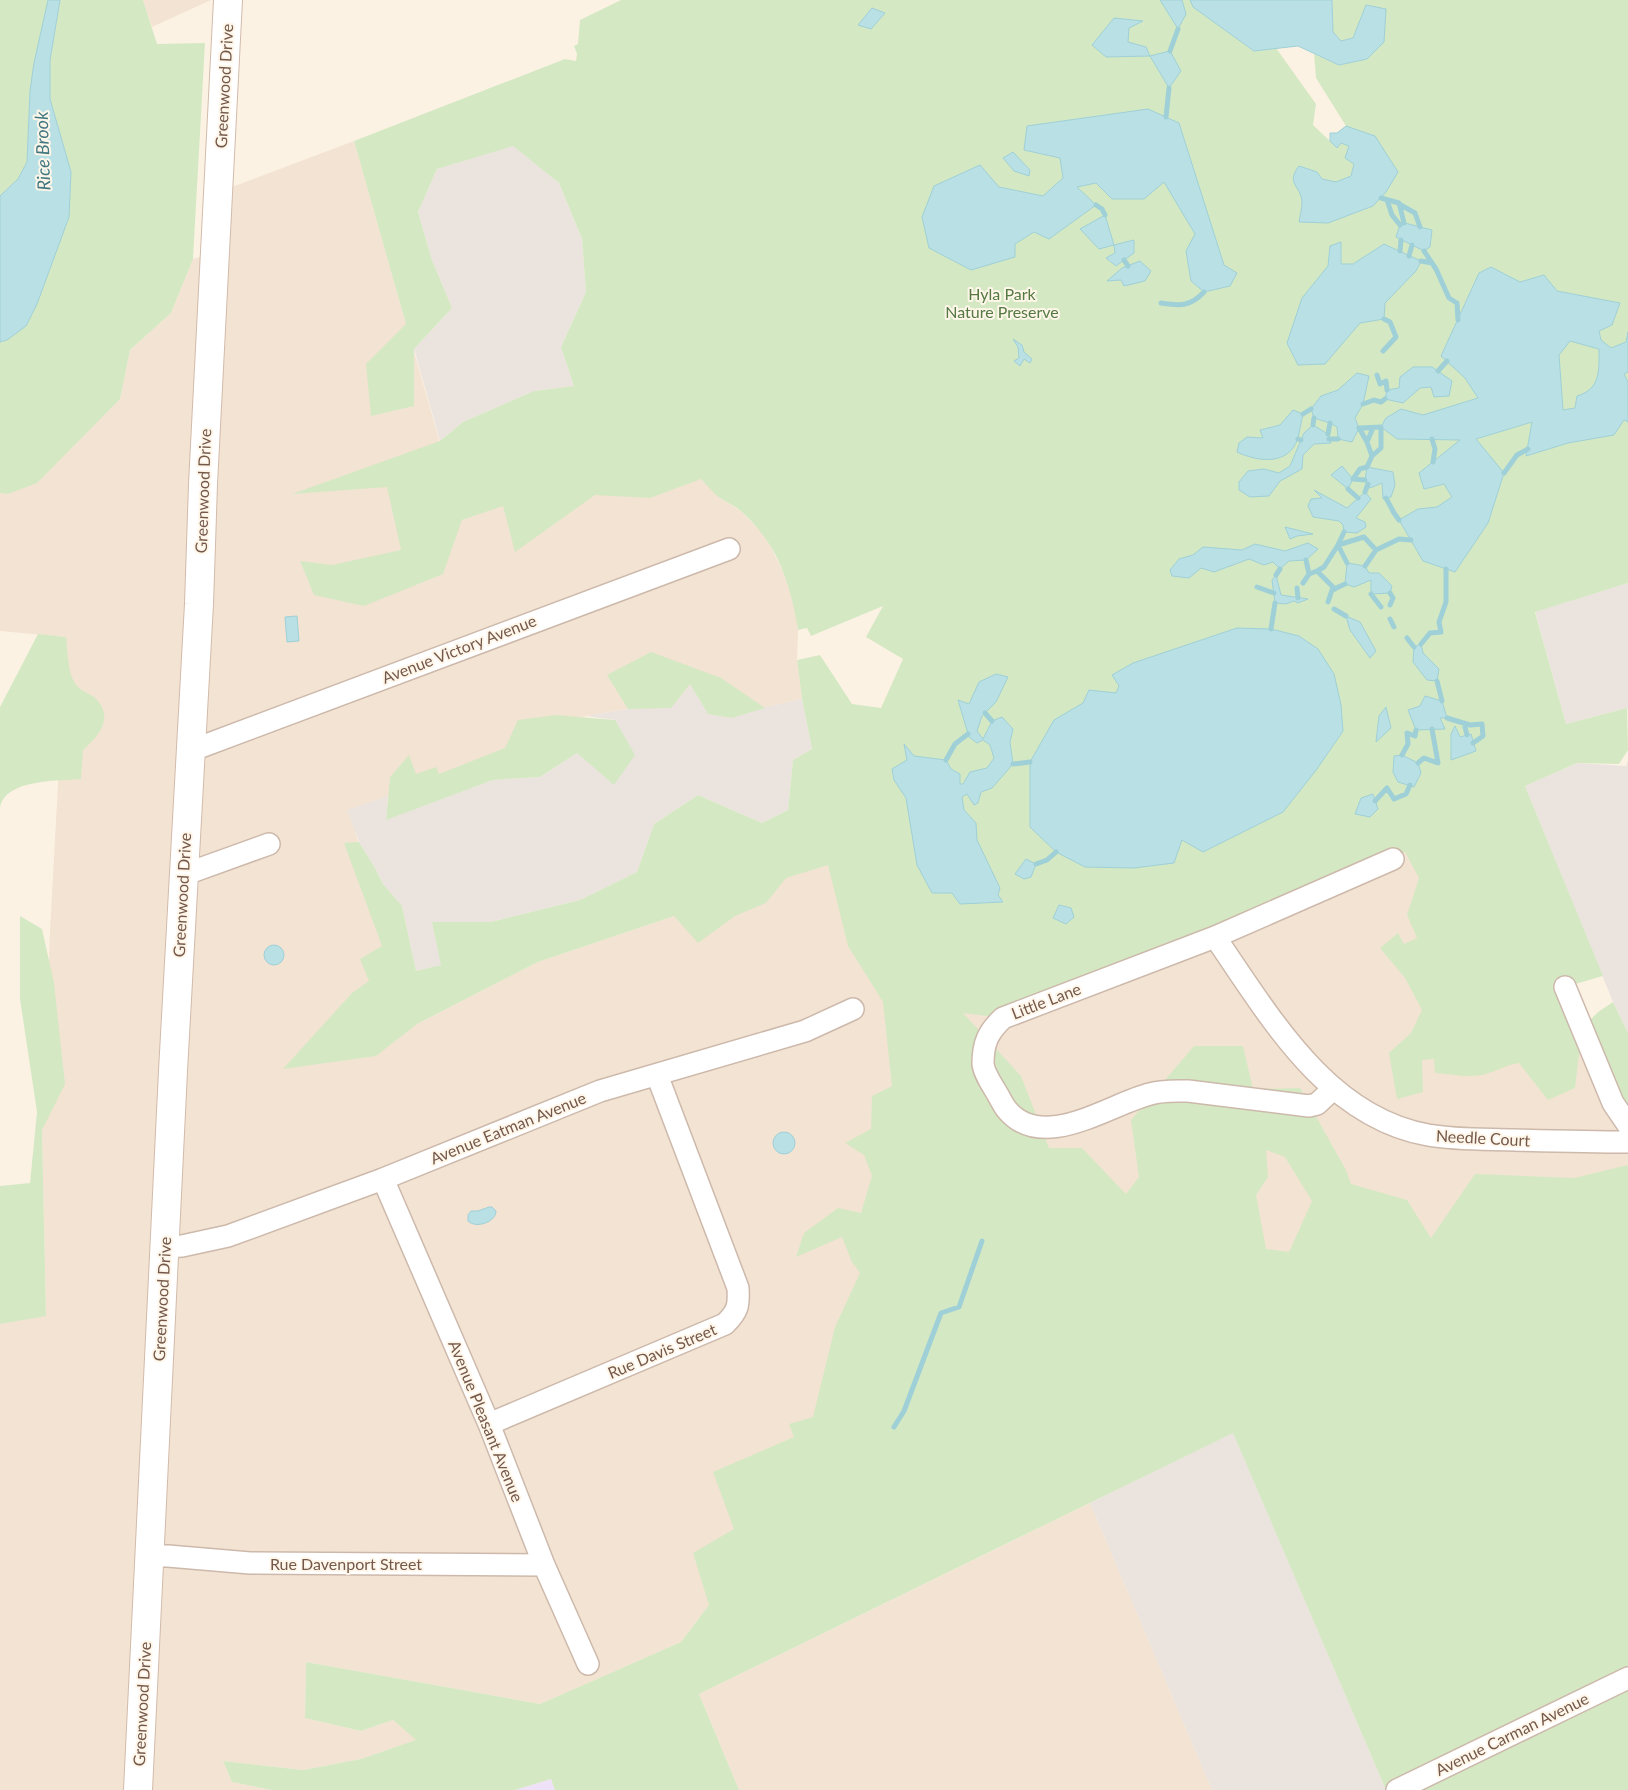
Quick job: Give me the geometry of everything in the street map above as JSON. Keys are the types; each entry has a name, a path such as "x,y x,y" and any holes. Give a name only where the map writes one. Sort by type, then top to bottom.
{"main road":[{"name":"Greenwood Drive","path":"138,1790 228,0"}],"street":[{"name":"Avenue Victory Avenue","path":"190,751 729,549"},
{"path":"183,875 270,844"},
{"name":"Little Lane","path":"1333,1089 1317,1104 1310,1106 1188,1091 1169,1091 1150,1094 1062,1126 1046,1128 1017,1120 1007,1110 984,1068 983,1061 986,1040 992,1028 1004,1018 1216,937 1394,859"},
{"name":"Needle Court","path":"1216,937 1266,1011 1294,1048 1333,1089 1362,1109 1395,1125 1426,1134 1460,1139 1628,1142"},
{"path":"1565,987 1613,1103 1628,1125"},
{"name":"Avenue Eatman Avenue","path":"164,1248 228,1236 383,1179 600,1091 805,1031 853,1008"},
{"name":"Rue Davis Street","path":"489,1424 725,1324 735,1314 739,1303 738,1288 657,1075"},
{"name":"Avenue Pleasant Avenue","path":"383,1179 489,1424 544,1565 588,1664"},
{"name":"Rue Davenport Street","path":"150,1556 250,1563 544,1565"},
{"name":"Avenue Carman Avenue","path":"1397,1790 1628,1678"}],"shaded area":[{"path":"143,0 211,0 152,27"},
{"path":"354,141 462,520 685,437 719,497 742,512 765,536 783,571 793,599 798,630 797,660 802,699 766,707 732,718 628,709 586,716 388,796 348,810 417,1024 538,962 674,916 844,844 1491,800 1628,1125 1628,1187 873,1389 681,1642 540,1704 306,1662 305,1718 361,1731 393,1720 417,1740 361,1759 303,1770 223,1761 232,1782 272,1790 0,1790 0,1324 46,1315 42,1130 50,931 66,637 0,631 0,493 8,494 120,399 130,350 171,313 193,259 216,252 219,192"},
{"path":"513,145 559,183 582,239 586,292 561,347 574,386 534,391 463,422 440,441 414,349 452,308 432,260 418,212 437,169"},
{"path":"1628,583 1628,711 1627,708 1566,724 1535,611"},
{"path":"691,684 708,714 732,718 766,707 802,699 812,749 793,760 788,810 762,823 698,795 654,824 637,872 580,900 491,922 432,922 442,965 416,971 402,906 383,884 359,842 347,810 388,796 386,819 493,780 540,777 577,753 615,720 586,716 628,709 671,708"},
{"path":"1628,761 1628,1033 1613,1002 1525,786 1577,763 1626,766"},
{"path":"1233,1432 1386,1790 1212,1790 1090,1503"},
{"path":"1090,1503 1212,1790 739,1790 699,1694"},
{"path":"551,1779 555,1790 515,1790"}],"green space":[{"path":"0,0 48,0 30,91 27,162 18,179 0,196"},
{"path":"60,0 143,0 157,44 205,43 193,259 171,313 130,350 120,399 37,483 8,494 0,493 0,342 7,340 71,172 50,99 50,60"},
{"name":"Hyla Park Nature Preserve","path":"621,0 1205,0 1214,22 1254,51 1276,48 1316,104 1313,125 1330,141 1330,133 1337,133 1346,126 1316,78 1314,54 1339,65 1367,59 1366,5 1353,38 1341,41 1333,32 1332,0 1628,0 1628,583 1535,612 1566,724 1627,708 1628,750 1619,764 1577,763 1525,786 1603,976 1565,987 1582,1028 1598,1012 1613,1002 1628,1033 1628,1125 1582,1029 1575,1088 1548,1100 1519,1063 1482,1075 1464,1076 1435,1073 1434,1059 1422,1060 1423,1092 1397,1099 1389,1053 1411,1033 1422,1010 1405,978 1380,948 1398,933 1404,944 1417,938 1407,915 1419,878 1405,852 1393,859 1003,1018 963,1013 1021,1076 1049,1148 1082,1148 1126,1194 1139,1177 1131,1120 1194,1046 1243,1046 1253,1089 1300,1088 1346,1170 1351,1184 1407,1200 1431,1238 1475,1174 1574,1178 1628,1165 1628,1790 1386,1790 1233,1433 699,1694 739,1790 555,1790 551,1779 515,1790 272,1790 232,1782 223,1761 303,1770 361,1759 416,1740 393,1720 361,1731 305,1718 306,1662 540,1704 681,1642 709,1605 693,1553 734,1529 713,1472 794,1437 789,1424 813,1417 835,1327 860,1273 852,1262 842,1237 796,1257 804,1233 838,1208 861,1213 872,1176 864,1155 845,1143 871,1129 872,1096 892,1086 883,1002 848,946 828,865 786,878 766,903 735,916 698,943 674,916 538,962 417,1024 376,1056 283,1069 352,993 369,981 360,959 382,946 344,843 359,842 383,884 402,906 416,971 441,965 432,922 491,922 580,900 637,872 654,824 698,795 762,823 788,810 793,760 812,749 802,699 797,660 820,655 852,704 881,708 903,659 866,637 883,606 811,636 807,628 798,630 787,582 774,552 755,525 743,513 717,496 701,479 650,498 595,495 515,552 503,506 462,520 443,574 364,606 314,595 300,561 332,565 401,550 387,487 292,494 440,441 463,422 534,391 574,386 561,347 586,292 582,239 559,183 513,146 437,169 418,212 432,260 452,308 414,349 414,406 371,416 366,364 406,324 354,141 565,59 576,61 577,54 574,46 578,44 580,20","holes":["1266,1150 1285,1157 1312,1201 1289,1252 1266,1249 1256,1195 1268,1177"]},
{"path":"38,634 66,637 71,675 79,688 98,701 104,715 104,722 98,734 83,750 81,779 46,781 21,787 3,799 0,809 0,707"},
{"path":"651,652 721,678 765,708 732,718 708,714 690,684 671,708 628,709 607,675"},
{"path":"556,715 615,720 635,755 614,785 577,753 540,777 493,780 386,820 390,777 409,755 416,774 436,767 439,774 505,748 518,720"},
{"path":"20,916 42,929 54,983 65,1084 42,1130 46,1316 0,1324 0,1186 30,1183 37,1112 20,999"}],"water":[{"name":"Rice Brook","path":"48,0 60,0 50,60 50,99 71,172 69,217 37,304 26,326 7,340 0,342 0,196 18,179 27,162 30,91 34,63"},
{"path":"1160,0 1182,0 1186,14 1178,29"},
{"path":"1190,0 1332,0 1333,32 1341,41 1353,38 1366,5 1386,9 1384,42 1367,59 1339,65 1298,46 1254,51 1193,7"},
{"path":"872,8 885,13 871,29 858,25"},
{"path":"1114,18 1143,21 1129,28 1128,42 1146,47 1150,56 1106,57 1092,45"},
{"path":"1170,51 1181,71 1169,88 1150,56"},
{"path":"1148,109 1179,123 1224,265 1237,273 1230,286 1204,292 1191,281 1186,251 1195,234 1164,182 1144,199 1112,199 1096,183 1077,187 1096,205 1049,239 1034,232 1015,244 1015,257 971,270 929,248 922,217 934,186 980,165 999,187 1043,196 1063,178 1060,158 1024,150 1027,126"},
{"path":"1346,126 1375,136 1398,172 1386,192 1373,206 1328,223 1299,222 1302,202 1293,177 1299,166 1317,172 1322,179 1336,182 1351,176 1354,164 1345,158 1349,146 1341,143 1337,148 1330,141 1330,133 1337,133"},
{"path":"1013,152 1030,170 1029,176 1014,171 1003,158"},
{"path":"1105,215 1114,245 1099,249 1080,229"},
{"path":"1401,222 1432,230 1430,247 1424,251 1396,237"},
{"path":"1134,240 1134,253 1116,266 1106,258 1115,253 1114,245"},
{"path":"1341,242 1341,264 1353,264 1384,244 1421,261 1416,271 1385,303 1384,319 1360,323 1325,364 1298,365 1287,343 1302,298 1328,266 1330,246"},
{"path":"1140,261 1151,271 1145,281 1124,286 1121,280 1107,281 1122,268"},
{"path":"1491,267 1520,282 1544,275 1557,291 1620,303 1612,325 1599,331 1601,340 1611,348 1626,342 1628,332 1628,372 1624,374 1628,382 1628,422 1624,420 1614,435 1568,443 1526,456 1532,422 1476,439 1504,473 1488,523 1455,572 1423,561 1399,520 1418,509 1437,507 1452,497 1444,484 1424,489 1419,473 1460,440 1397,439 1381,427 1386,418 1401,409 1423,415 1478,398 1465,378 1441,356 1479,273","holes":["1570,341 1599,349 1598,371 1595,384 1591,389 1577,396 1575,408 1563,410 1559,355"]},
{"path":"1013,339 1022,345 1024,352 1032,359 1030,363 1024,359 1020,366 1014,361 1019,358 1018,347"},
{"path":"1413,367 1432,367 1452,381 1449,396 1434,397 1431,387 1420,388 1403,403 1385,399 1387,390 1399,388 1400,377"},
{"path":"1357,373 1369,376 1363,404 1355,418 1359,428 1352,442 1338,439 1337,427 1314,418 1311,409 1321,396 1338,390"},
{"path":"1293,410 1303,414 1298,438 1294,447 1288,453 1272,459 1263,459 1237,452 1239,443 1247,437 1263,438 1260,430 1280,425"},
{"path":"1313,425 1328,434 1331,443 1314,444 1303,455 1302,469 1280,481 1269,496 1250,497 1239,490 1239,482 1248,471 1264,469 1279,473 1290,466 1304,433"},
{"path":"1342,466 1353,479 1348,489 1331,475"},
{"path":"1367,467 1393,472 1395,485 1391,497 1383,499 1382,483 1370,488 1365,480"},
{"path":"1314,490 1347,508 1365,492 1371,499 1356,518 1365,522 1366,527 1357,533 1344,532 1343,525 1339,521 1313,517 1308,506 1311,499 1322,498"},
{"path":"1285,527 1313,534 1290,539"},
{"path":"1308,543 1318,549 1306,560 1289,561 1280,569 1273,562 1264,565 1249,559 1214,572 1201,568 1189,578 1172,576 1170,570 1179,559 1193,555 1203,547 1242,550 1255,544 1285,551"},
{"path":"1347,563 1365,566 1369,573 1379,573 1392,586 1390,593 1371,594 1371,580 1354,587 1345,584"},
{"path":"1276,575 1281,595 1308,599 1298,603 1294,601 1286,604 1275,603 1272,580"},
{"path":"297,616 299,641 287,642 285,617"},
{"path":"1346,616 1360,622 1376,651 1370,658 1350,630"},
{"path":"1237,628 1271,629 1299,636 1318,649 1334,674 1341,705 1343,731 1317,769 1283,812 1203,852 1182,840 1174,863 1134,868 1085,867 1056,852 1030,827 1030,762 1054,720 1083,703 1089,690 1116,693 1119,686 1112,675 1133,663"},
{"path":"1421,644 1423,653 1439,669 1437,681 1427,680 1413,662 1414,647"},
{"path":"996,674 1008,677 996,702 982,716 977,731 983,739 992,721 1002,717 1013,729 1010,742 1013,764 992,788 981,792 978,803 974,805 967,794 962,797 964,810 976,823 977,840 1000,888 998,895 1003,902 960,904 952,893 932,893 917,865 906,798 894,780 892,769 907,760 904,744 914,756 946,760 951,769 960,774 960,784 963,784 970,772 987,768 994,758 990,745 983,740 977,743 969,737 958,700 969,704 979,682"},
{"path":"1425,696 1442,701 1447,718 1440,718 1445,729 1416,730 1408,710 1420,706"},
{"path":"1386,707 1391,728 1376,742 1379,716"},
{"path":"1455,726 1460,737 1471,734 1476,751 1451,760 1451,734"},
{"path":"1402,755 1418,763 1421,773 1414,787 1398,782 1393,772 1394,756"},
{"path":"1373,794 1378,809 1370,817 1355,814 1361,798"},
{"path":"1026,859 1036,864 1031,877 1024,879 1015,874"},
{"path":"1059,905 1071,908 1074,917 1066,924 1053,918"},
{"path":"274,945 281,948 284,955 281,962 274,965 267,962 264,955 267,948"},
{"path":"784,1132 792,1135 795,1143 792,1151 784,1154 776,1151 773,1143 776,1135"},
{"path":"489,1207 496,1211 493,1218 489,1221 476,1224 468,1221 468,1215 471,1211 478,1211"}],"waterway":[{"path":"1170,51 1178,29"},
{"path":"1166,117 1169,88"},
{"path":"1381,198 1399,203 1404,223"},
{"path":"1387,200 1392,215 1400,225"},
{"path":"1399,204 1415,213 1420,227"},
{"path":"1096,205 1102,209 1105,215"},
{"path":"1400,251 1401,240"},
{"path":"1409,256 1412,245"},
{"path":"1424,251 1436,269 1449,298 1457,303 1458,320"},
{"path":"1124,260 1128,266"},
{"path":"1421,261 1432,263"},
{"path":"1161,303 1174,305 1189,303 1204,292"},
{"path":"1383,351 1396,337 1390,322 1384,319"},
{"path":"1438,371 1447,361"},
{"path":"1377,375 1380,384 1386,381 1387,390"},
{"path":"1363,404 1374,400 1381,402 1385,399"},
{"path":"1303,414 1311,409"},
{"path":"1313,425 1314,418"},
{"path":"1328,434 1330,423"},
{"path":"1367,442 1359,428 1381,427 1381,448 1372,456"},
{"path":"1365,480 1353,479 1360,469 1367,467 1372,456 1367,442 1373,428"},
{"path":"1329,439 1338,439"},
{"path":"1432,439 1435,449 1433,462"},
{"path":"1504,473 1517,455 1528,449"},
{"path":"1365,492 1368,484"},
{"path":"1348,489 1358,498"},
{"path":"1386,498 1399,520"},
{"path":"1344,532 1338,545 1347,563"},
{"path":"1317,571 1324,567 1338,545 1364,537 1376,550"},
{"path":"1365,566 1376,550 1399,539 1411,540"},
{"path":"1303,583 1309,574 1306,560"},
{"path":"1276,575 1280,569"},
{"path":"1421,644 1430,633 1441,632 1439,622 1446,602 1446,569"},
{"path":"1309,574 1317,571 1335,589"},
{"path":"1328,602 1332,590 1345,584"},
{"path":"1257,587 1274,593"},
{"path":"1297,588 1298,598"},
{"path":"1390,593 1393,598 1390,605"},
{"path":"1371,594 1381,607"},
{"path":"1271,629 1275,603"},
{"path":"1334,609 1346,616"},
{"path":"1390,619 1394,627"},
{"path":"1407,638 1414,647"},
{"path":"1437,681 1442,701"},
{"path":"985,713 992,721"},
{"path":"1447,718 1470,725 1482,724 1483,736 1473,743"},
{"path":"1464,723 1467,735"},
{"path":"1418,763 1424,758 1438,763 1432,729"},
{"path":"1402,755 1408,744 1407,733 1415,736 1416,730"},
{"path":"946,760 955,744 968,734"},
{"path":"1013,764 1030,762"},
{"path":"1375,801 1387,788 1394,799 1406,794 1410,785"},
{"path":"1036,864 1047,860 1056,852"},
{"path":"894,1427 904,1411 941,1313 959,1307 982,1241"}]}
